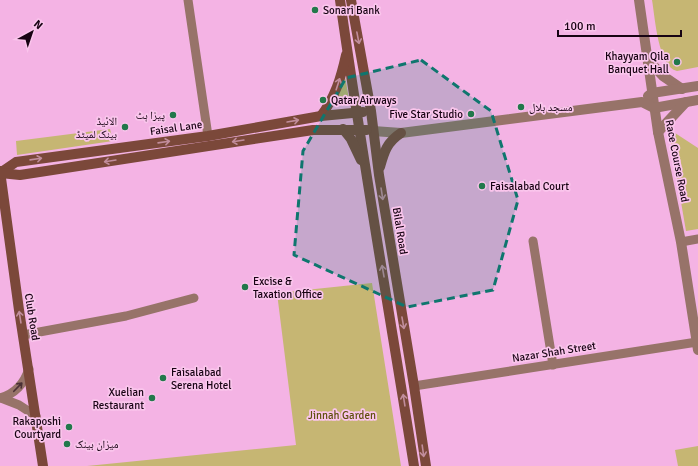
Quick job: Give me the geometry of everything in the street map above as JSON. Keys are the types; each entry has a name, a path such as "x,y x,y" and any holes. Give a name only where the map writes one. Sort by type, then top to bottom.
{"main road":[{"path":"340,0 360,129 365,174 383,270 414,466"},
{"name":"Bilal Road","path":"351,0 371,111 379,174 426,466"},
{"path":"321,116 331,102 336,89 347,48"},
{"name":"Faisal Lane","path":"0,172 16,162 208,136 321,116 371,111"},
{"path":"343,129 351,139 358,152 365,174"},
{"name":"Faisal Lane","path":"0,172 20,175 313,130 360,129 373,131"},
{"path":"379,174 387,146 392,140 401,134"},
{"name":"Club Road","path":"0,172 2,200 43,466"}],"street":[{"path":"188,0 208,136"},
{"name":"Race Course Road","path":"639,0 658,132 681,242 697,346"},
{"path":"648,60 663,76 682,89"},
{"path":"642,102 652,93 698,86"},
{"path":"373,131 401,134 642,102 654,108 698,100"},
{"path":"658,132 686,102"},
{"path":"681,242 698,239"},
{"path":"533,241 553,365"},
{"path":"23,335 126,316 194,298"},
{"name":"Nazar Shah Street","path":"414,386 553,365 697,346"},
{"path":"0,398 16,391 26,377 28,369"},
{"path":"0,398 19,405 36,416"}],"highlighted area":[{"path":"421,60 491,111 518,200 493,290 407,307 294,255 303,151 346,78"}],"green space":[{"path":"652,0 698,0 698,67 677,71 666,61 658,40"},
{"path":"345,77 349,99 334,100"},
{"path":"110,129 113,141 17,155 16,141"},
{"path":"675,133 698,148 698,229 686,231 670,138 672,134"},
{"name":"Jinnah Garden","path":"372,283 401,466 87,466 296,445 277,293"},
{"path":"698,446 698,466 678,466 675,450"}],"place":[{"name":"Sonari Bank","path":"315,10"},
{"name":"Khayyam Qila Banquet Hall","path":"677,62"},
{"name":"Qatar Airways","path":"323,100"},
{"name":"مسجد بلال","path":"521,107"},
{"name":"Five Star Studio","path":"471,114"},
{"name":"پیزا ہٹ","path":"173,115"},
{"name":"الائیڈ بینک لمیٹڈ","path":"125,127"},
{"name":"Faisalabad Court","path":"482,186"},
{"name":"Excise & Taxation Office","path":"245,287"},
{"name":"Faisalabad Serena Hotel","path":"163,378"},
{"name":"Xuelian Restaurant","path":"152,398"},
{"name":"Rakaposhi Courtyard","path":"69,427"},
{"name":"میزان بینک","path":"67,444"}]}
